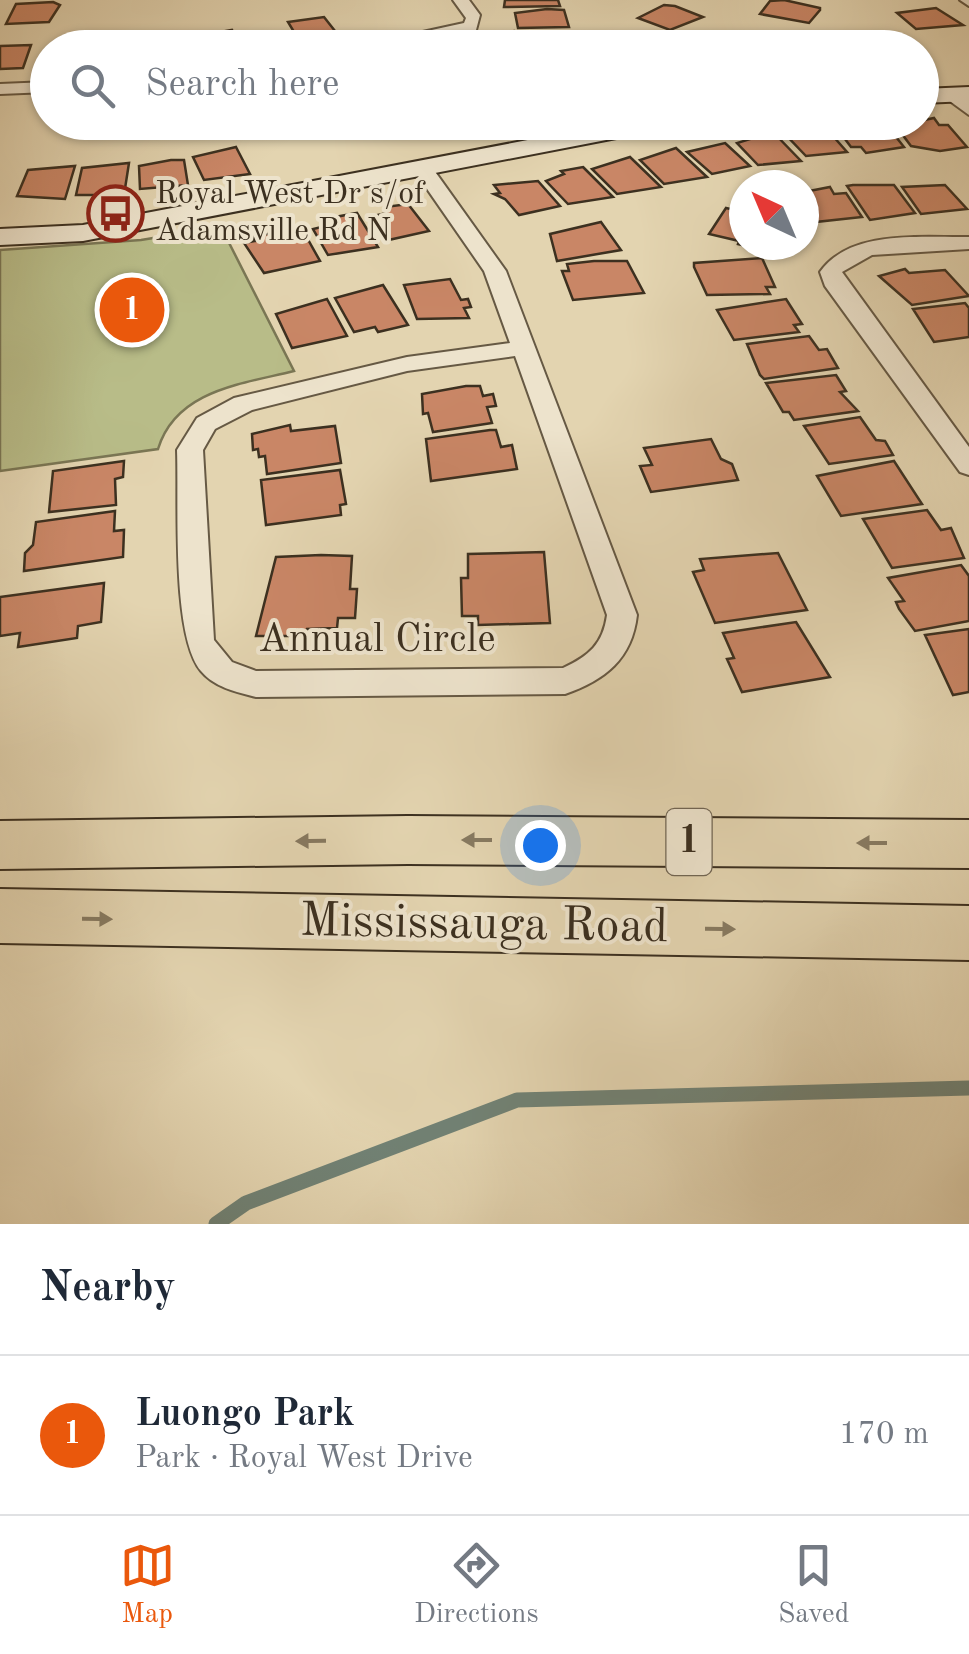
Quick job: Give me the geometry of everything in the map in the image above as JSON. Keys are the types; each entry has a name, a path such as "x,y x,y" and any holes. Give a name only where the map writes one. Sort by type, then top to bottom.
{"main road":[{"name":"Mississauga Road","path":"0,845 408,840 969,844"},
{"name":"Mississauga Road","path":"0,916 969,933"}],"street":[{"path":"454,30 470,27 474,18 461,0"},
{"path":"0,89 30,88"},
{"path":"939,98 964,100"},
{"path":"0,238 83,233 99,226 574,140"},
{"name":"Annual Circle","path":"424,170 488,258 524,348 622,615 616,646 604,661 565,681 256,684 230,678 213,666 199,640 190,450 202,426 233,406 253,401 407,364 524,348"},
{"path":"0,225 83,222 99,226"},
{"path":"969,243 862,250 840,258 831,272 832,281 969,466"}],"green space":[{"path":"221,227 294,371 233,386 195,402 167,429 158,449 0,471 0,250 141,240"}],"building":[{"path":"505,0 558,0 560,6 504,7"},
{"path":"784,0 820,10 809,23 760,14 770,1"},
{"path":"16,4 60,5 49,22 6,24"},
{"path":"664,5 703,17 670,30 638,18"},
{"path":"936,8 963,25 916,29 897,13"},
{"path":"564,10 569,27 518,28 515,13"},
{"path":"324,17 334,30 293,30 288,22"},
{"path":"30,45 23,68 0,69 0,46"},
{"path":"939,125 948,125 967,147 940,151 911,146 906,140 939,140"},
{"path":"781,140 801,161 758,165 737,143"},
{"path":"791,140 836,140 847,152 806,156"},
{"path":"846,140 898,140 904,147 866,153 861,147 851,147"},
{"path":"725,143 750,166 712,174 687,152"},
{"path":"236,147 250,174 204,180 193,157"},
{"path":"676,148 707,177 664,184 640,160"},
{"path":"630,157 661,187 617,194 592,169"},
{"path":"184,160 188,185 140,189 139,166"},
{"path":"129,163 124,195 76,195 82,168"},
{"path":"75,166 65,199 17,196 28,170"},
{"path":"583,167 613,197 568,204 546,181 564,174 561,171"},
{"path":"538,181 560,206 519,215 505,199 494,194 500,193 494,185"},
{"path":"894,185 915,213 870,220 847,186"},
{"path":"945,185 967,209 921,214 902,187"},
{"path":"830,187 834,194 846,193 862,217 819,222 819,189"},
{"path":"408,204 429,231 384,241 368,217 387,213 385,207"},
{"path":"726,208 729,209 729,239 709,234"},
{"path":"357,213 378,247 328,255 313,229 334,224 330,218"},
{"path":"601,222 621,250 557,261 550,234"},
{"path":"301,227 320,261 264,273 244,243 255,241 253,237"},
{"path":"763,260 775,287 766,287 770,294 707,295 694,263"},
{"path":"627,261 644,293 573,300 562,271 569,271 567,264"},
{"path":"905,269 909,273 945,270 969,296 912,305 879,276"},
{"path":"450,279 461,300 468,299 471,307 464,308 469,318 417,319 404,285"},
{"path":"383,285 408,325 378,332 375,327 354,332 335,298"},
{"path":"327,299 347,336 292,348 276,314"},
{"path":"786,299 802,324 794,325 799,332 734,340 717,310"},
{"path":"965,303 969,308 969,337 934,342 913,309"},
{"path":"809,336 819,350 827,349 838,368 764,379 760,375 747,344"},
{"path":"836,375 846,391 840,392 858,411 794,420 789,412 783,412 766,383"},
{"path":"480,386 483,396 493,394 496,406 487,407 492,423 433,432 428,413 423,414 422,394"},
{"path":"860,417 876,440 885,441 893,455 829,464 804,426"},
{"path":"290,425 291,431 335,426 341,463 267,474 265,456 259,457 258,449 253,450 252,434"},
{"path":"496,430 501,447 512,445 517,469 431,481 426,439"},
{"path":"711,439 721,459 732,464 738,480 651,492 640,466 652,465 644,448"},
{"path":"124,461 123,477 115,479 116,505 49,512 53,471"},
{"path":"894,461 922,504 841,516 817,476"},
{"path":"340,470 346,504 340,505 341,515 266,525 261,480"},
{"path":"927,510 941,530 951,528 964,558 892,568 863,519"},
{"path":"115,511 114,531 124,530 123,557 24,571 25,553 33,545 36,522"},
{"path":"544,552 550,623 478,625 478,616 462,616 461,578 468,578 468,554"},
{"path":"778,553 807,610 715,623 693,572 704,570 700,559"},
{"path":"352,556 350,589 357,589 355,618 338,618 337,628 307,629 306,636 256,636 276,557"},
{"path":"961,565 969,576 969,621 915,631 899,609 896,602 904,601 888,578"},
{"path":"104,583 101,622 78,626 77,638 18,647 20,633 0,636 0,597"},
{"path":"796,622 830,677 742,692 727,659 734,658 723,633"},
{"path":"969,629 969,692 953,695 925,635"}],"waterway":[{"path":"216,1224 246,1203 517,1100 969,1088"}],"place":[{"name":"Royal West Dr s/of Adamsville Rd N","path":"116,213"},
{"name":"Luongo Park","path":"132,310"}]}
